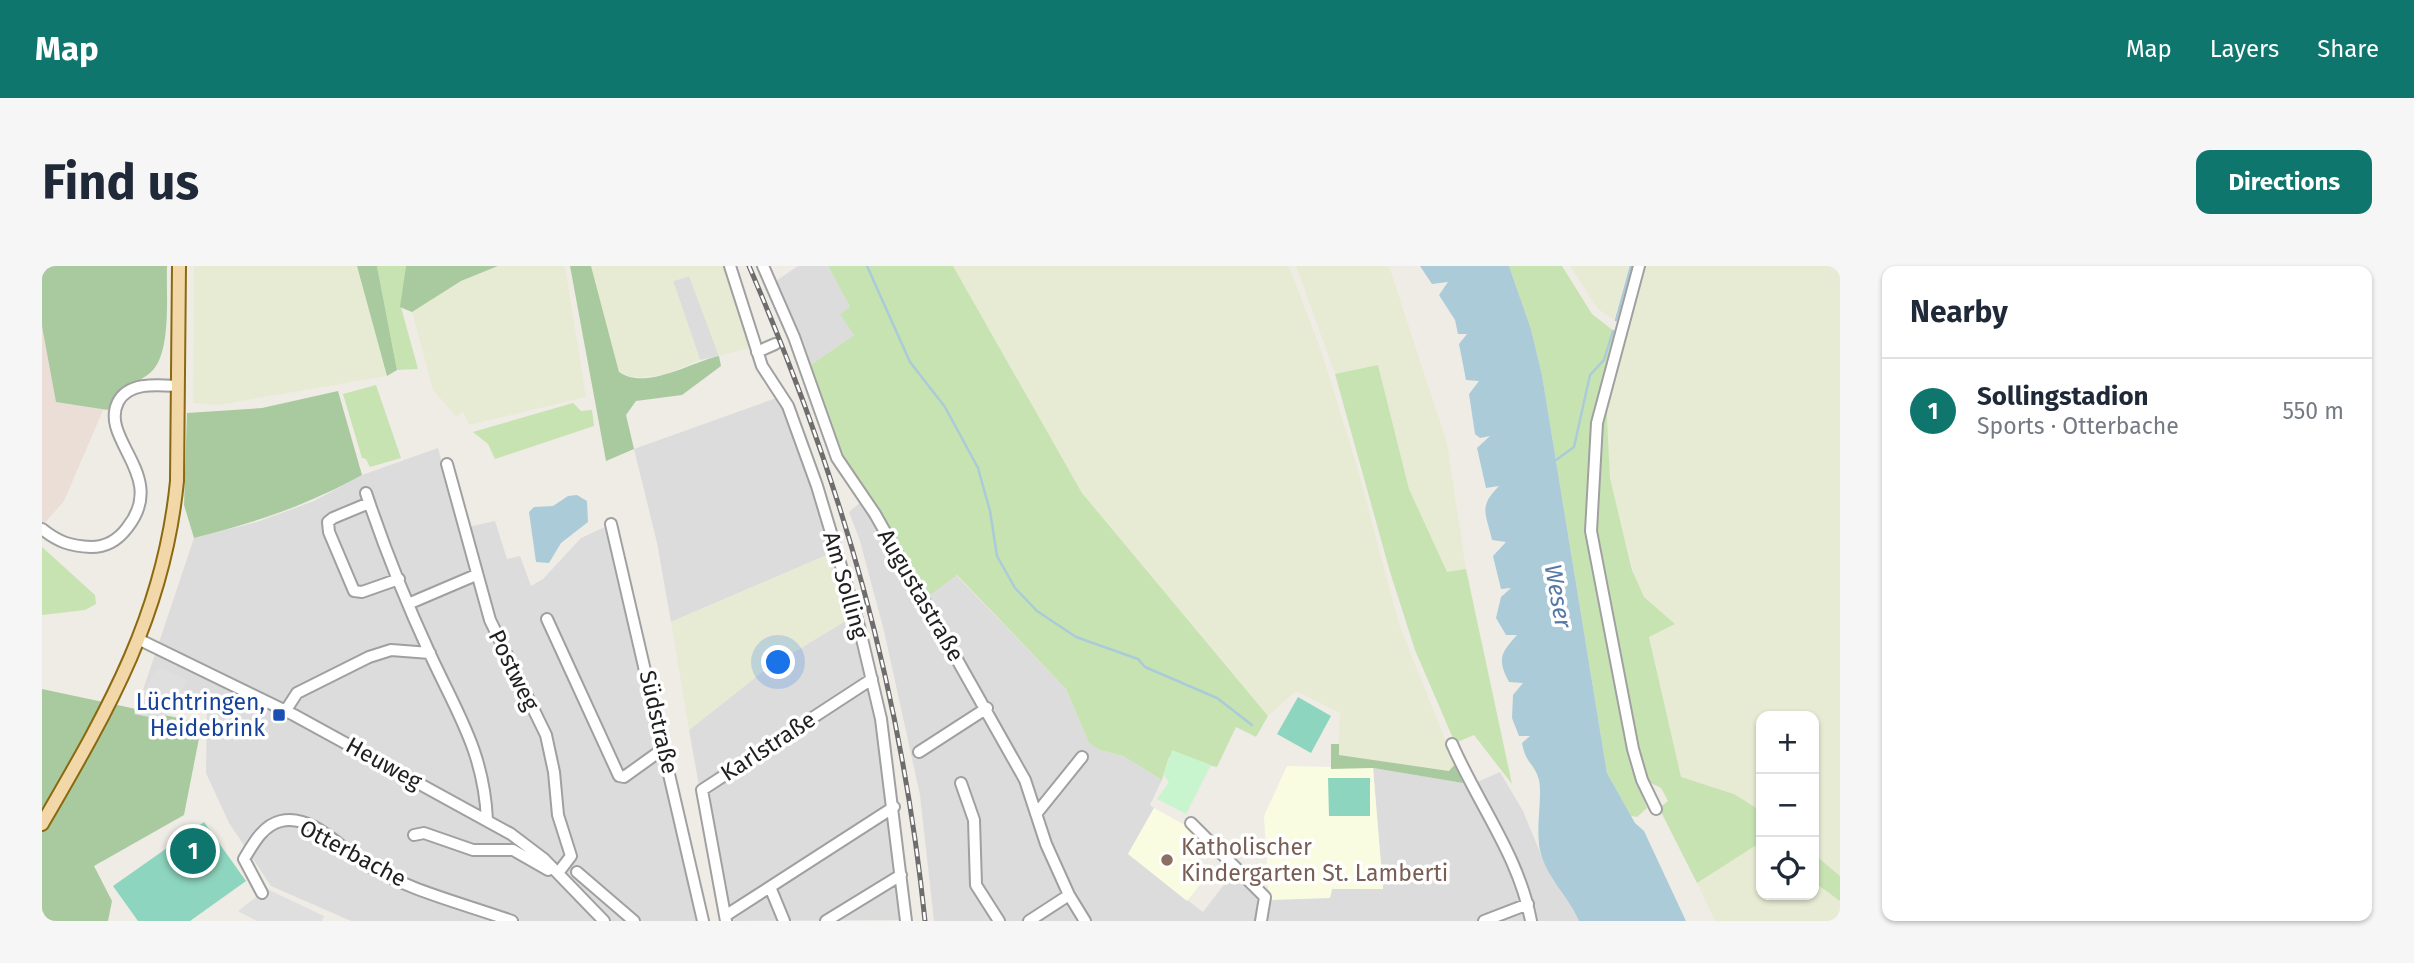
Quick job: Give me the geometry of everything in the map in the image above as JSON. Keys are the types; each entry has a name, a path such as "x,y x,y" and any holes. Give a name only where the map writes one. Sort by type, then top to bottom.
{"main road":[{"path":"42,824 118,688 140,640 158,585 173,515 179,266"}],"street":[{"name":"Am Solling","path":"730,266 762,366 789,406 841,561 872,678 894,807 906,921"},
{"name":"Augustastraße","path":"763,266 784,340 837,458 875,514 1026,779 1046,844 1069,895 1086,921"},
{"path":"1639,266 1599,412 1591,531 1633,749 1642,780 1656,809"},
{"path":"757,352 784,340"},
{"path":"42,529 68,546 101,547 122,534 139,512 141,485 117,426 118,401 126,393 149,384 177,386"},
{"name":"Postweg","path":"447,464 490,620 546,735 558,815 571,856 555,870"},
{"path":"399,579 362,592 354,591 327,526 332,518 368,498 399,579 408,604 477,752 486,790 487,820"},
{"name":"Südstraße","path":"611,524 666,751 703,921"},
{"path":"408,604 476,575"},
{"path":"547,619 574,684 620,776 624,778 656,754 666,751"},
{"name":"Heuweg","path":"140,640 286,710 487,820 531,848 604,921"},
{"path":"286,710 297,693 369,657 391,650 430,653"},
{"name":"Karlstraße","path":"726,918 702,790 872,678"},
{"path":"919,752 986,708"},
{"path":"1451,744 1468,783 1506,848 1528,904 1531,921"},
{"path":"1036,814 1082,757"},
{"path":"961,783 974,820 976,885 999,921"},
{"path":"726,918 894,807"},
{"name":"Otterbache","path":"262,893 244,859 257,837 269,828 280,821 295,821 319,830 391,878 512,921"},
{"path":"1191,823 1265,897 1261,921"},
{"path":"414,835 424,833 472,850 513,850 548,870 555,870"},
{"path":"577,872 634,921"},
{"path":"826,921 901,875"},
{"path":"770,887 785,921"},
{"path":"1029,921 1069,895"},
{"path":"1484,921 1528,904"}],"shaded area":[{"path":"42,266 110,394 64,501 42,526"},
{"path":"194,266 357,266 387,376 218,405 193,403"},
{"path":"498,266 565,266 586,397 469,425 463,412 456,417 433,390 412,312 461,281"},
{"path":"591,266 727,266 753,347 719,356 689,276 673,281 700,360 664,375 628,378 619,372"},
{"path":"798,266 828,266 850,307 854,335 809,366 776,281"},
{"path":"953,266 1289,266 1321,350 1357,466 1399,624 1455,764 1449,771 1338,755 1340,713 1296,691 1268,716 1082,493"},
{"path":"1296,266 1389,266 1447,443 1466,569 1447,573 1409,489 1378,366 1335,374"},
{"path":"1570,266 1629,266 1614,320 1598,309"},
{"path":"1646,266 1840,266 1840,876 1819,858 1819,711 1756,711 1756,808 1734,794 1681,777 1649,636 1674,623 1644,597 1637,587 1610,478 1606,398"},
{"path":"690,276 719,356 700,360 673,281"},
{"path":"779,397 801,448 834,552 671,622 657,543 634,449"},
{"path":"438,448 459,529 495,521 507,559 520,556 531,586 543,579 581,538 607,526 696,921 351,921 271,886 229,823 206,773 207,708 143,690 194,538 257,522 314,501 362,475"},
{"path":"861,502 920,601 956,575 1066,689 1089,743 1099,750 1123,756 1162,780 1150,805 1154,808 1128,854 1203,912 1233,873 1259,898 1330,898 1332,889 1383,889 1373,768 1463,783 1466,787 1500,772 1523,811 1547,869 1571,902 1579,921 934,921 920,795 884,631 860,541 849,512"},
{"path":"834,552 852,617 766,669 689,730 671,622"},
{"path":"852,617 871,690 885,772 901,920 730,921 689,730 766,669"},
{"path":"162,668 187,680 172,712 159,719 134,714 154,672"},
{"path":"1287,766 1373,768 1383,889 1332,889 1330,898 1269,900 1264,816"},
{"name":"Katholischer Kindergarten St. Lamberti","path":"1154,808 1192,829 1194,833 1185,844 1190,851 1195,851 1201,866 1210,872 1187,901 1128,854"},
{"path":"1756,843 1756,900 1819,900 1819,886 1840,901 1840,921 1715,921 1697,883"},
{"path":"267,889 324,916 322,921 257,921 238,911"}],"green space":[{"path":"42,266 167,266 167,322 158,363 151,372 121,390 108,410 56,402 42,326"},
{"path":"357,266 377,266 397,370 387,376"},
{"path":"377,266 406,266 401,307 418,369 397,370"},
{"path":"406,266 498,266 461,281 412,312 400,307"},
{"path":"570,266 591,266 619,372 630,377 655,377 719,356 721,366 682,395 636,401 626,415 634,449 606,461"},
{"path":"828,266 953,266 1082,493 1268,716 1256,737 1236,727 1217,767 1169,757 1162,780 1123,756 1099,750 1089,743 1066,689 957,575 930,595 841,455 809,366 854,335 840,314 850,307"},
{"path":"1509,266 1562,266 1592,314 1615,332 1591,423 1587,530 1637,781 1647,808 1637,817 1631,816 1607,773 1542,375 1531,329"},
{"path":"1378,365 1409,489 1447,572 1466,569 1512,784 1474,735 1455,743 1415,650 1390,572 1335,374"},
{"path":"376,385 401,458 370,467 366,459 362,458 343,394"},
{"path":"338,391 362,475 321,496 280,512 194,538 184,505 187,413 262,408"},
{"path":"1606,398 1610,478 1632,570 1644,597 1675,624 1649,637 1681,777 1734,794 1756,808 1756,845 1697,883 1659,808 1668,801 1661,788 1647,781 1640,762 1595,530 1598,436"},
{"path":"573,403 581,411 592,410 594,426 495,459 488,444 473,432"},
{"path":"42,547 95,595 96,604 85,610 42,615"},
{"path":"42,689 202,723 184,815 94,866 112,901 108,921 42,921"},
{"path":"1298,697 1331,716 1311,753 1277,734"},
{"path":"1331,744 1339,744 1339,755 1449,771 1455,764 1463,783 1373,768 1331,769"},
{"path":"1172,750 1211,765 1186,814 1157,799 1169,782 1164,775"},
{"path":"1328,778 1370,778 1370,816 1329,816"},
{"path":"204,822 246,881 190,921 138,921 113,886"},
{"path":"1819,858 1840,876 1840,901 1819,886"}],"water":[{"name":"Weser","path":"1420,266 1509,266 1531,329 1542,375 1607,773 1635,823 1644,831 1686,921 1579,921 1544,863 1538,835 1540,783 1525,755 1522,743 1530,736 1519,736 1512,718 1513,695 1523,683 1509,682 1502,661 1504,651 1517,635 1506,635 1496,618 1501,597 1511,588 1501,589 1493,556 1506,542 1492,540 1485,511 1488,500 1499,486 1486,488 1477,448 1490,436 1480,438 1475,434 1469,394 1479,381 1466,380 1459,344 1467,334 1458,334 1455,320 1439,295 1448,282 1432,284"},
{"path":"577,495 587,501 588,522 561,543 549,563 536,562 529,512 534,507 553,506 568,496"}],"waterway":[{"path":"867,266 910,362 945,407 978,468 990,511 997,556 1015,588 1037,611 1076,637 1138,659 1145,667 1217,698 1252,725"},
{"path":"1616,320 1631,266"},
{"path":"1556,460 1574,447 1590,375 1604,360 1613,331"}],"railway":[{"path":"749,266 812,427 863,587 900,750 925,921"}],"place":[{"name":"Lüchtringen, Heidebrink","path":"279,715"},
{"name":"Sollingstadion","path":"193,851"},
{"name":"Katholischer Kindergarten St. Lamberti","path":"1167,860"}]}
